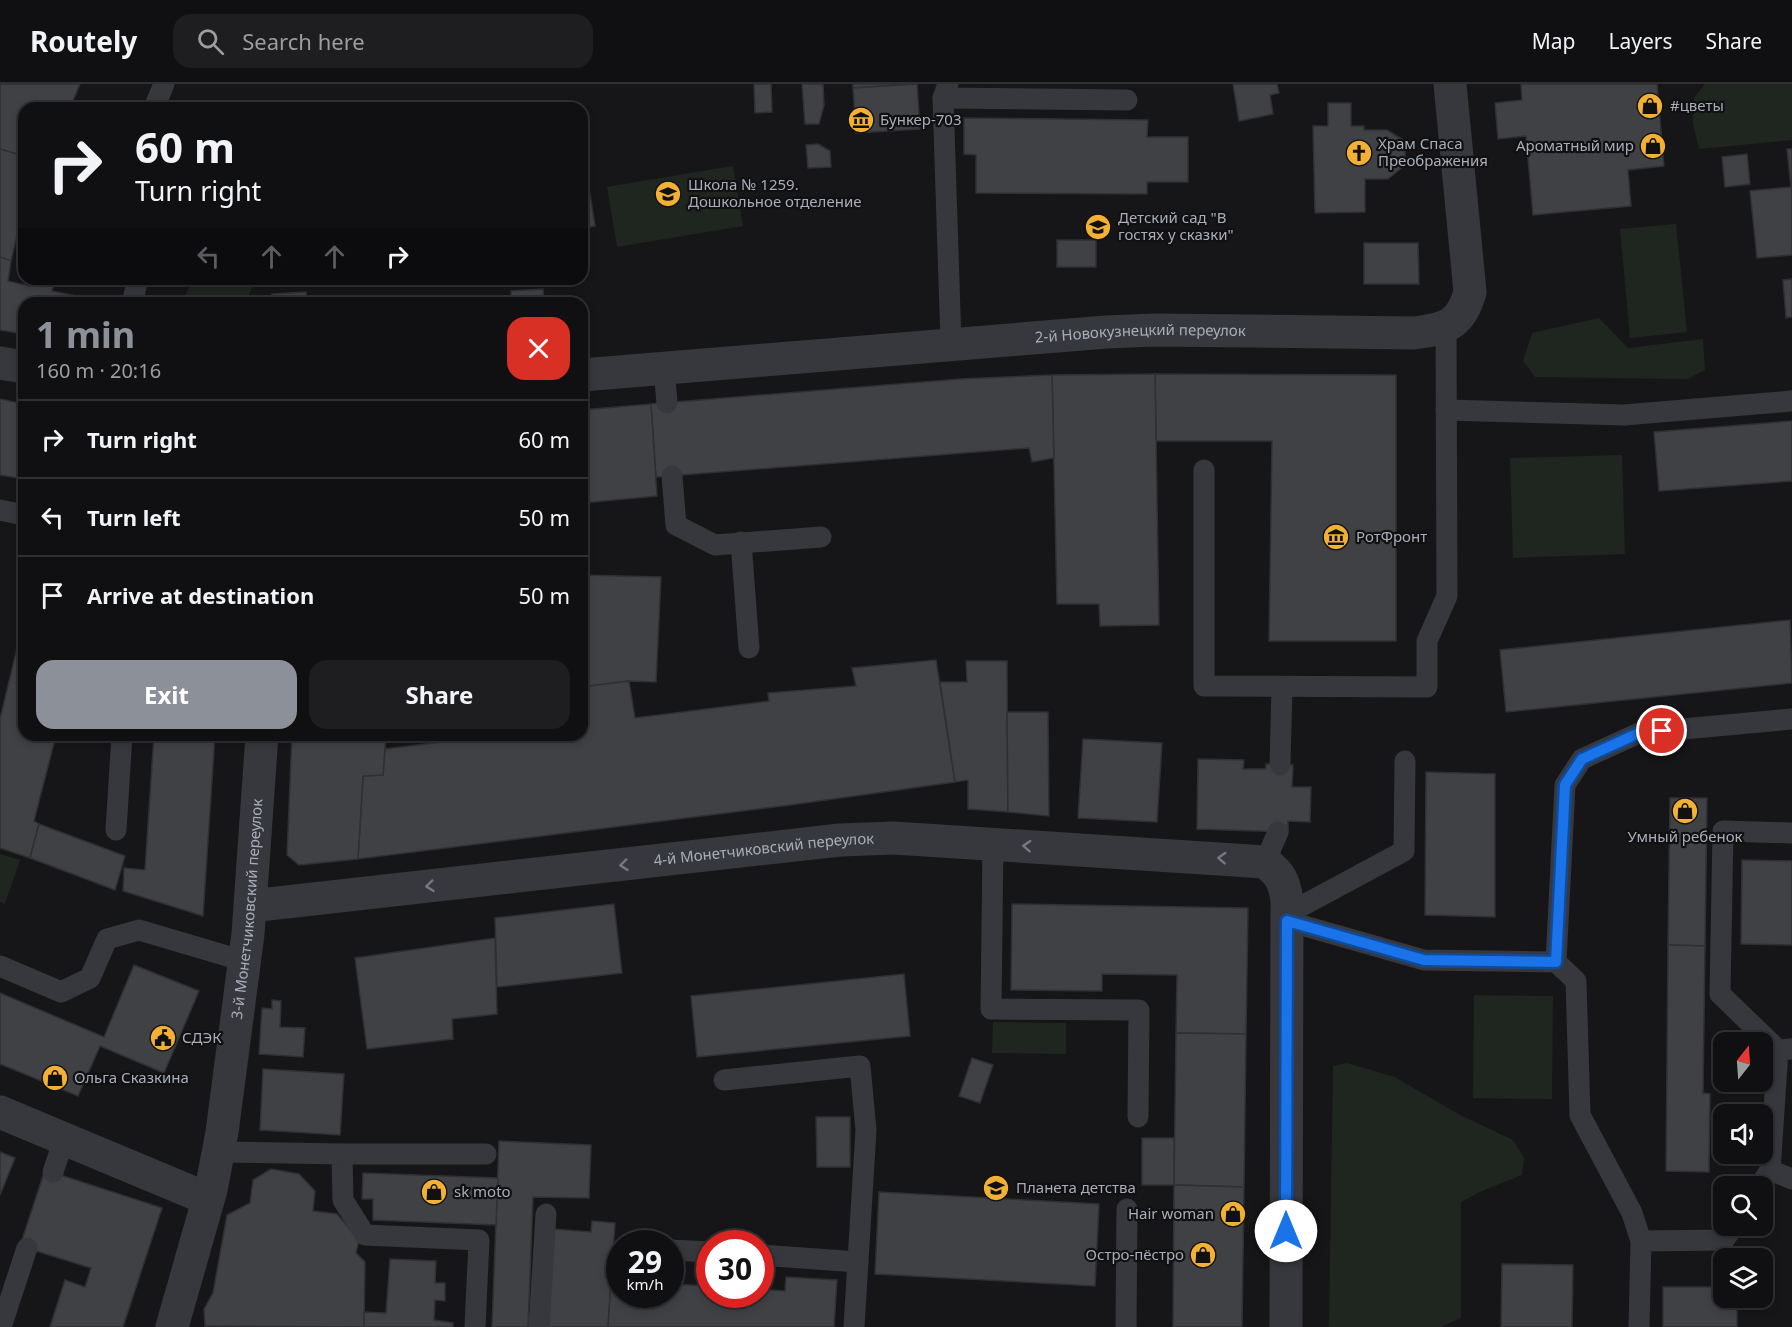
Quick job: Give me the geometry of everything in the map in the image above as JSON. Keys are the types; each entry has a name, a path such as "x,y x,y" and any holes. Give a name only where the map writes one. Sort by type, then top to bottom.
{"street":[{"path":"1446,327 1458,320 1466,308 1470,292 1450,84"},
{"name":"2-й Новокузнецкий переулок","path":"588,374 1106,332 1155,330 1414,333 1446,327"},
{"path":"0,363 18,367"},
{"name":"3-й Монетчиковский переулок","path":"172,1327 208,1199 218,1152 251,906 262,741"},
{"name":"4-й Монетчиковский переулок","path":"251,906 840,840 894,838 993,844 1271,867"},
{"path":"1271,867 1285,885 1287,917 1286,1327"},
{"path":"0,1112 208,1199"}],"lane":[{"path":"156,102 164,84"},
{"path":"951,343 945,91 1127,100"},
{"path":"1204,470 1204,686 1427,687 1427,641 1447,596 1446,327"},
{"path":"664,368 667,403"},
{"path":"1446,410 1624,415 1792,401"},
{"path":"672,476 676,525 715,545 821,537"},
{"path":"0,510 18,514"},
{"path":"741,542 749,648"},
{"path":"1280,765 1282,687"},
{"path":"1556,962 1565,785 1582,759 1639,733 1792,719"},
{"path":"116,830 122,741"},
{"path":"1287,917 1404,851 1405,760"},
{"path":"1765,1176 1785,1049 1720,994 1723,831 1792,833"},
{"path":"1271,867 1278,832"},
{"path":"993,844 991,1009 1139,1010 1138,1117"},
{"path":"1287,917 1424,960 1556,962 1576,981 1580,1115 1632,1214 1641,1241 1639,1327"},
{"path":"0,966 61,992 90,978 107,939 139,930 244,961"},
{"path":"724,1080 860,1066 866,1130 854,1327"},
{"path":"53,1172 64,1139"},
{"path":"218,1152 238,1154 486,1154"},
{"path":"342,1154 343,1200 365,1235 480,1240 475,1327"},
{"path":"1773,1178 1792,1179"},
{"path":"1126,1327 1127,1209"},
{"path":"539,1327 546,1214"},
{"path":"1641,1241 1724,1240 1727,1236"},
{"path":"0,1326 27,1248"},
{"path":"774,1256 858,1262"}],"shaded area":[{"path":"1705,84 1792,84 1792,140 1699,149 1693,124 1694,98"},
{"path":"733,166 743,226 617,247 607,187"},
{"path":"1676,224 1687,332 1630,338 1620,229"},
{"path":"191,285 253,285 248,297 186,297"},
{"path":"1599,318 1628,348 1703,339 1705,370 1688,379 1535,377 1523,361 1532,333"},
{"path":"1622,455 1625,554 1513,558 1510,458"},
{"path":"0,854 20,860 5,904 0,902"},
{"path":"1474,995 1553,996 1552,1099 1473,1098"},
{"path":"993,1022 1066,1023 1066,1054 992,1053"},
{"path":"1347,1063 1395,1077 1460,1115 1513,1140 1524,1158 1522,1175 1461,1202 1461,1318 1441,1327 1329,1327 1333,1066"}],"building":[{"path":"0,84 80,84 72,102 18,102 18,154 0,149"},
{"path":"754,84 771,84 772,112 755,113"},
{"path":"802,84 823,84 824,105 819,124 805,124"},
{"path":"853,84 917,84 853,88"},
{"path":"917,84 920,129 856,133 853,88"},
{"path":"1233,84 1277,84 1279,93 1270,95 1273,114 1239,121"},
{"path":"1521,84 1657,84 1664,166 1628,170 1631,206 1533,215 1526,136 1498,139 1495,103 1522,100"},
{"name":"Храм Спаса Преображения","path":"1328,103 1351,103 1351,126 1364,126 1364,130 1387,130 1405,141 1405,165 1388,179 1365,179 1365,212 1315,213 1313,126 1328,126"},
{"path":"964,118 1148,120 1147,137 1188,137 1188,182 1147,182 1147,194 976,193 976,155 964,154"},
{"path":"818,144 830,151 831,167 808,168 806,145"},
{"path":"0,149 18,154 18,231 11,261 0,257"},
{"path":"1787,149 1792,149 1792,255 1757,258 1750,191 1791,187"},
{"path":"1747,154 1750,184 1725,187 1722,157"},
{"path":"588,194 590,194 595,226 588,227"},
{"path":"1057,240 1096,240 1096,267 1057,267"},
{"path":"1364,243 1418,243 1419,284 1364,284"},
{"path":"0,257 11,261 8,281 29,286 54,285 52,291 81,297 18,297 18,333 0,330"},
{"path":"1792,279 1792,317 1786,318 1783,280"},
{"path":"543,289 544,297 511,297 511,291"},
{"path":"306,292 306,297 272,297 272,294"},
{"path":"1155,374 1396,375 1396,641 1269,641 1272,441 1156,441"},
{"path":"1155,374 1159,625 1100,626 1099,604 1057,604 1052,375"},
{"path":"1052,375 1054,458 1032,462 1029,448 656,477 651,404 960,379"},
{"path":"0,399 18,403 18,478 0,475"},
{"path":"651,404 657,496 588,502 588,409"},
{"path":"1792,421 1792,481 1659,491 1654,432"},
{"path":"588,575 661,577 656,682 629,681 588,686"},
{"path":"1790,620 1792,683 1506,712 1500,650"},
{"path":"18,644 18,741 54,741 34,821 39,824 30,858 0,848 0,719"},
{"path":"936,660 955,782 358,859 363,776 383,775 385,749 450,741 588,741 588,686 629,681 635,718 769,701 768,693 856,686 852,668"},
{"path":"966,661 1007,661 1008,812 968,809 968,780 955,782 940,682 967,682"},
{"path":"1007,712 1048,712 1049,816 1008,812"},
{"path":"1083,739 1162,743 1157,822 1078,818"},
{"path":"154,741 215,741 203,916 123,891 124,868 145,870"},
{"path":"292,741 386,741 383,775 363,776 358,859 299,865 287,855"},
{"path":"1198,759 1244,760 1243,769 1266,769 1266,764 1293,765 1292,787 1311,787 1310,822 1288,821 1288,832 1197,829"},
{"path":"1426,772 1495,774 1495,917 1425,915"},
{"path":"1670,798 1707,798 1705,946 1668,945"},
{"path":"39,824 125,856 115,890 30,858"},
{"path":"1742,860 1792,861 1792,945 1741,944"},
{"path":"614,904 622,973 497,987 495,918"},
{"path":"1012,904 1248,908 1246,1034 1176,1033 1177,975 1102,974 1102,991 1011,990"},
{"path":"495,938 497,1014 452,1019 453,1039 367,1049 355,958"},
{"path":"1668,945 1705,946 1703,1093 1710,1094 1709,1172 1666,1171"},
{"path":"134,965 199,991 164,1073 100,1046 78,1096 0,1064 0,993 104,1037"},
{"path":"904,974 910,1036 697,1057 691,996"},
{"path":"272,1000 281,1001 280,1027 305,1028 303,1057 259,1054 262,1008 272,1009"},
{"path":"1176,1033 1246,1034 1244,1187 1174,1185"},
{"path":"972,1058 993,1065 980,1103 959,1096"},
{"path":"263,1069 344,1074 340,1135 260,1130"},
{"path":"816,1117 850,1117 850,1167 817,1167"},
{"path":"1142,1138 1174,1138 1174,1185 1142,1185"},
{"path":"499,1141 591,1145 589,1198 533,1197 528,1327 492,1327"},
{"path":"0,1152 15,1158 0,1195"},
{"path":"271,1169 299,1174 315,1191 313,1211 337,1214 359,1240 356,1253 365,1262 364,1327 205,1326 204,1309 213,1293 227,1215 250,1203 253,1180"},
{"path":"45,1170 162,1208 123,1327 50,1327 65,1280 85,1287 91,1268 20,1246"},
{"path":"363,1173 498,1178 496,1225 373,1220 373,1199 362,1199"},
{"path":"1174,1185 1244,1187 1242,1327 1173,1327"},
{"path":"879,1192 1099,1204 1095,1286 875,1274"},
{"path":"592,1221 615,1223 615,1230 606,1230 608,1327 548,1327 554,1229 591,1232"},
{"path":"390,1259 436,1261 435,1283 445,1283 445,1301 435,1300 434,1320 453,1323 453,1327 364,1327 364,1312 386,1313"},
{"path":"1502,1264 1573,1265 1572,1327 1501,1327"},
{"path":"786,1277 837,1280 834,1327 608,1327 609,1308 684,1308 684,1285 696,1285 696,1308 774,1308 774,1290 785,1291"},
{"path":"1663,1287 1713,1287 1713,1308 1737,1308 1737,1327 1663,1327"}],"place":[{"name":"#цветы","path":"1650,106"},
{"name":"Бункер-703","path":"861,120"},
{"name":"Ароматный мир","path":"1653,146"},
{"name":"Храм Спаса Преображения","path":"1359,153"},
{"name":"Школа № 1259. Дошкольное отделение","path":"668,194"},
{"name":"Детский сад \"В гостях у сказки\"","path":"1098,227"},
{"name":"РотФронт","path":"1336,537"},
{"name":"Умный ребенок","path":"1685,811"},
{"name":"СДЭК","path":"163,1038"},
{"name":"Ольга Сказкина","path":"55,1078"},
{"name":"Планета детства","path":"996,1188"},
{"name":"sk moto","path":"434,1192"},
{"name":"Hair woman","path":"1233,1214"},
{"name":"Остро-пёстро","path":"1203,1255"}],"route":[{"path":"1286,1231 1287,921 1424,960 1556,962 1565,785 1582,759 1639,733 1662,731"}]}
